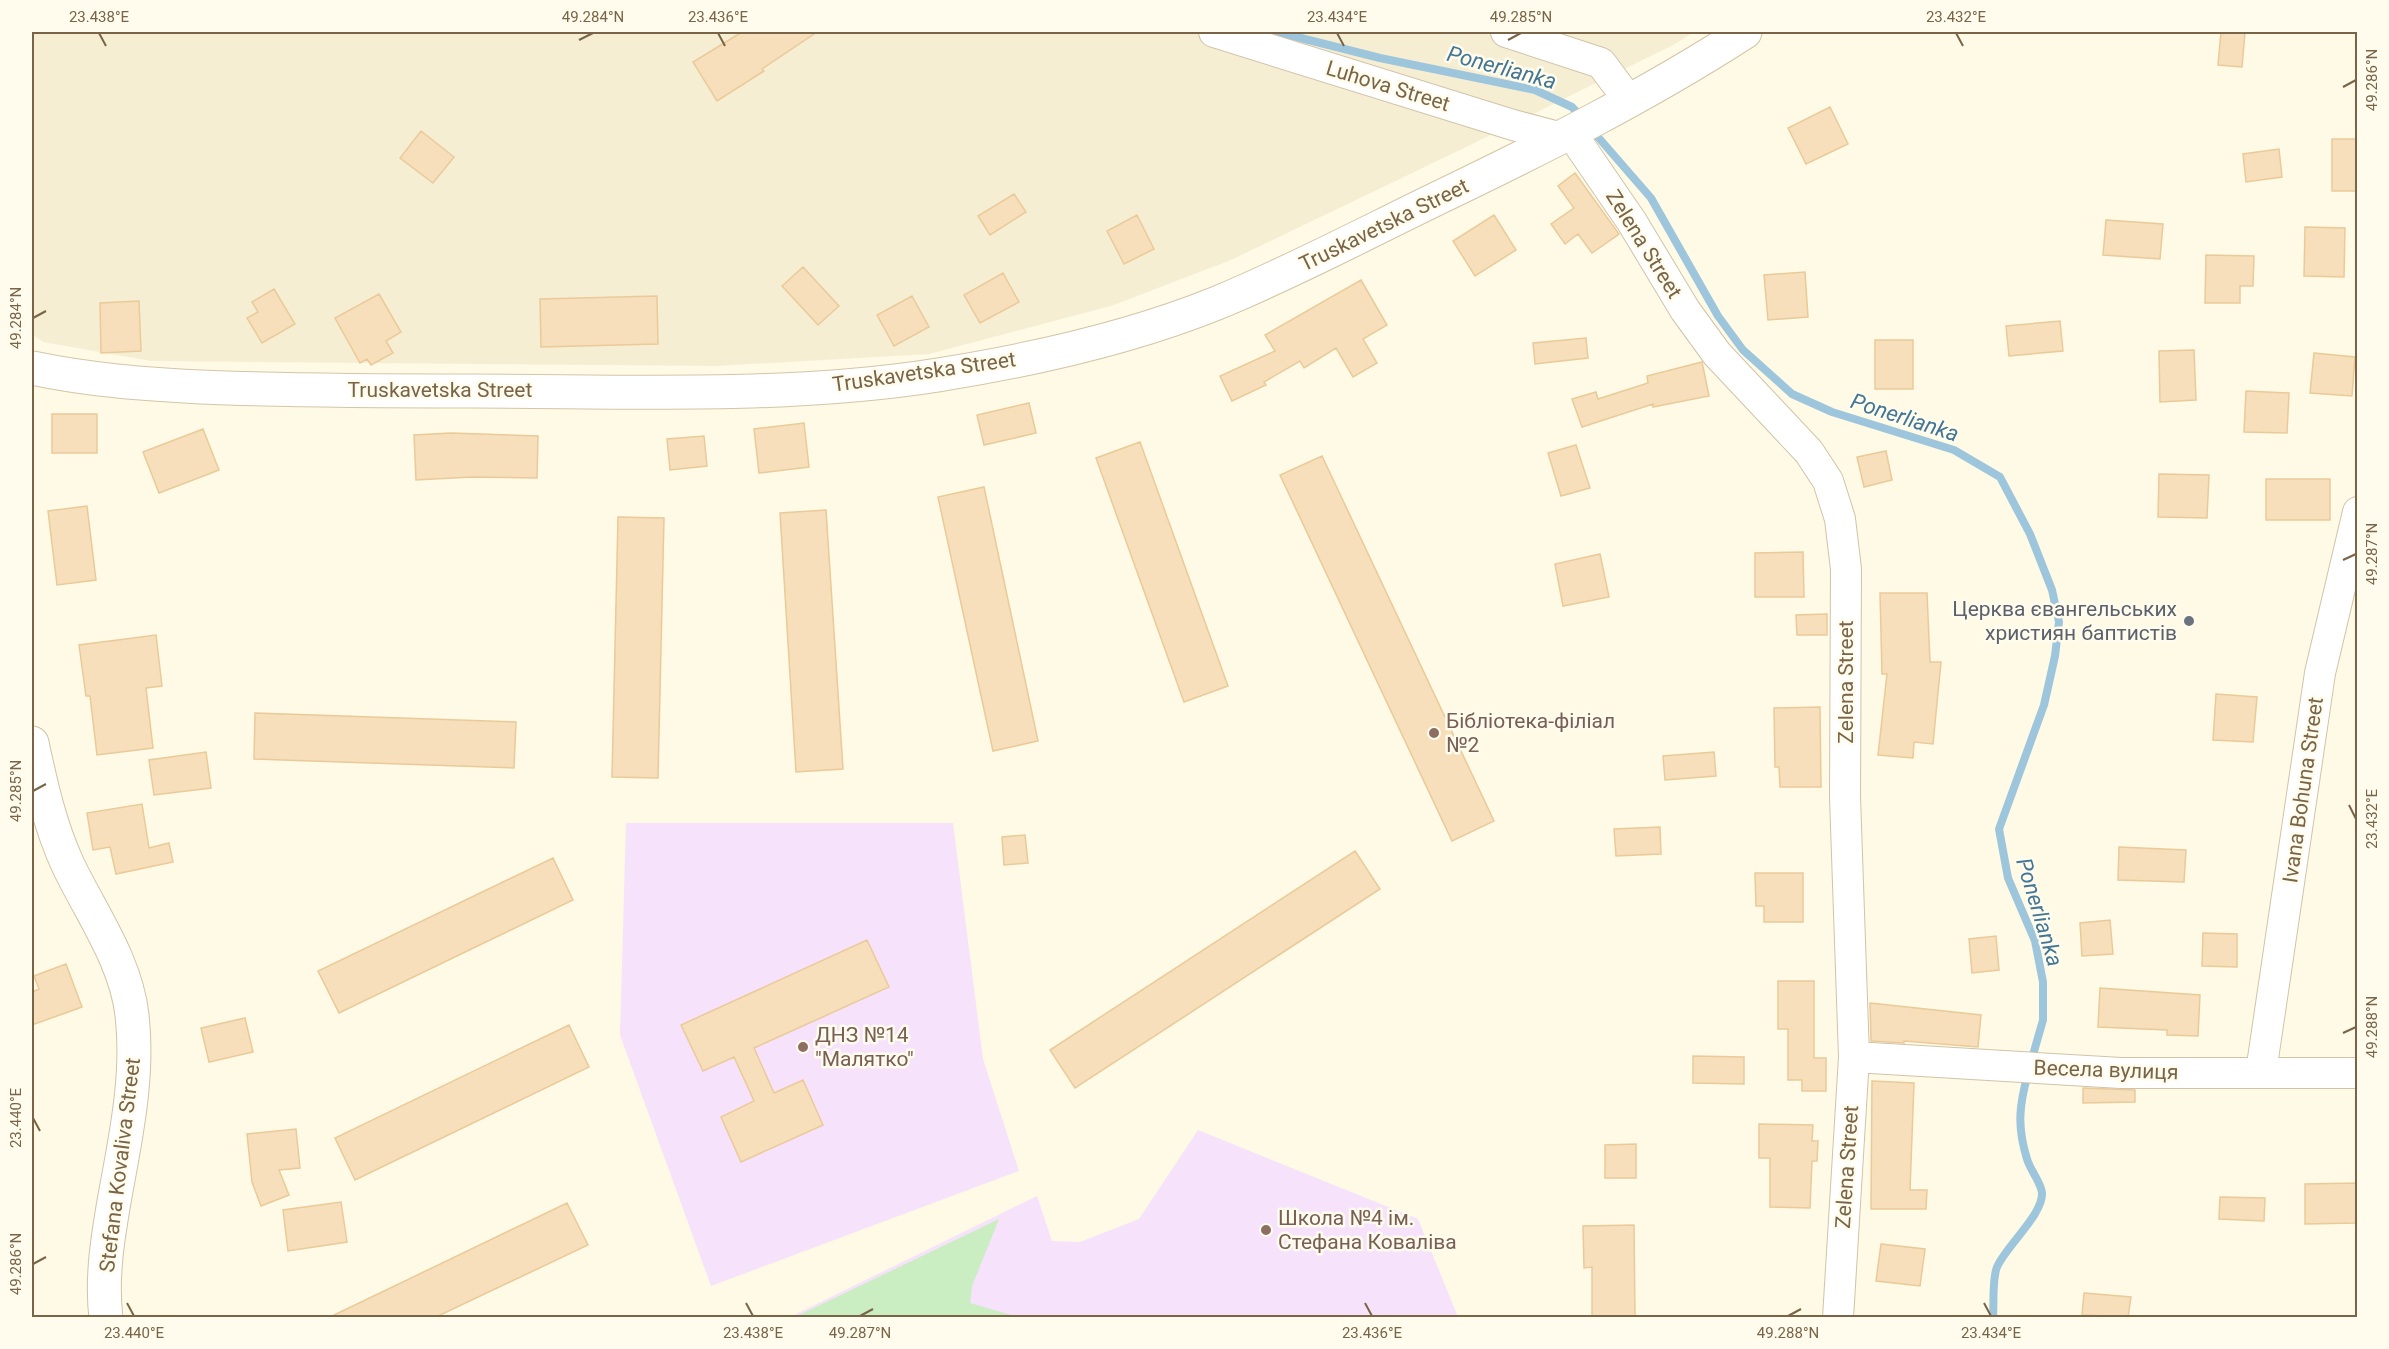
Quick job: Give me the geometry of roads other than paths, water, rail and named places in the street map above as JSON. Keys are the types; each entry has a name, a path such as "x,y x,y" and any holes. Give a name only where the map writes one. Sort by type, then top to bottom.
{"main road":[{"name":"Truskavetska Street","path":"32,368 113,382 248,389 395,391 778,390 874,383 938,375 1094,344 1215,304 1294,268 1570,133 1618,108 1744,32"},
{"name":"Stefana Kovaliva Street","path":"32,743 47,811 68,863 115,956 132,1012 135,1049 131,1101 106,1248 106,1317"}],"street":[{"name":"Luhova Street","path":"1214,32 1513,125 1570,133"},
{"path":"1506,32 1601,63 1618,108"},
{"name":"Zelena Street","path":"1570,133 1632,222 1685,310 1717,354 1809,452 1828,481 1840,519 1846,569 1845,797 1854,1057 1838,1317"},
{"name":"Ivana Bohuna Street","path":"2261,1072 2320,673 2358,512"},
{"name":"Весела вулиця","path":"1854,1057 2121,1073 2358,1073"}],"waterway":[{"name":"Ponerlianka","path":"1277,32 1380,58 1535,90 1572,107 1582,118"},
{"name":"Ponerlianka","path":"1591,129 1651,198 1718,316 1743,350 1792,394 1832,412 1954,450 2000,477 2030,534 2052,590 2059,622 2055,656 2044,705 1999,829 2008,878 2035,941 2043,982 2043,1020 2031,1062"},
{"name":"Ponerlianka","path":"1993,1318 1997,1267 2031,1221 2041,1202 2040,1185 2028,1163 2022,1137 2021,1106 2028,1074"}],"place":[{"name":"Церква євангельських християн баптистів","path":"2189,621"},
{"name":"Бібліотека-філіал №2","path":"1434,733"},
{"name":"ДНЗ №14 \"Малятко\"","path":"803,1047"},
{"name":"Школа №4 ім. Стефана Коваліва","path":"1266,1230"}]}
